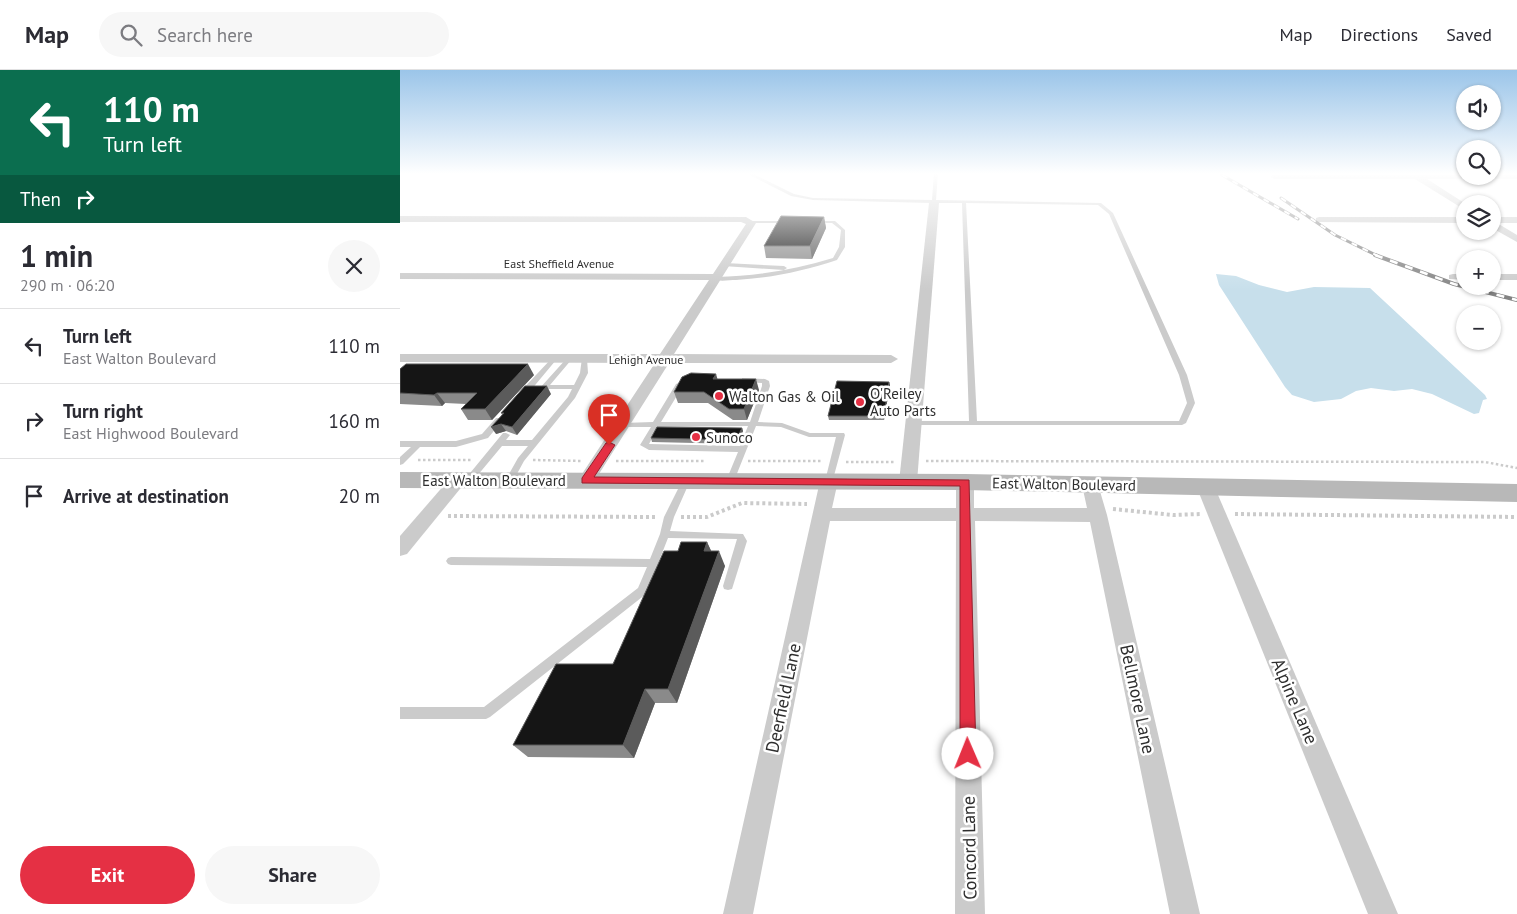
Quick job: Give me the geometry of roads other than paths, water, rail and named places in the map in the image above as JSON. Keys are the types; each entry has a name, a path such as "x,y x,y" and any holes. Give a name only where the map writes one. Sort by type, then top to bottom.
{"main road":[{"name":"East Walton Boulevard","path":"401,467 464,480 515,470 586,481 686,481 734,471 832,471 909,472 965,482 1517,493"}],"street":[{"path":"909,472 933,212"},
{"path":"400,219 750,221 751,224 717,278 586,481"},
{"path":"1319,220 1456,220"},
{"path":"1501,220 1517,220"},
{"path":"1501,229 1517,239"},
{"name":"East Sheffield Avenue","path":"400,276 717,278"},
{"path":"1501,277 1517,277"},
{"name":"Lehigh Avenue","path":"400,358 422,361 891,359"},
{"name":"Deerfield Lane","path":"738,914 832,471"},
{"path":"400,549 464,480"},
{"name":"Concord Lane","path":"965,482 970,914"},
{"name":"Bellmore Lane","path":"1091,485 1185,914"},
{"name":"Alpine Lane","path":"1206,488 1383,914"},
{"path":"822,514 1098,514"}],"lane":[{"path":"964,212 973,423"},
{"path":"913,423 1182,423 1191,403 1183,375 1110,212"},
{"path":"750,221 794,222"},
{"path":"717,278 732,279 800,269 835,259 842,246 843,230 833,222 804,222"},
{"path":"725,265 762,265 800,269"},
{"path":"516,401 554,359"},
{"path":"544,388 569,359"},
{"path":"515,470 577,387 584,374 584,359"},
{"path":"689,380 678,386 644,445 649,447 743,449"},
{"path":"734,471 766,386 765,382 758,380 738,380"},
{"path":"544,388 577,387"},
{"path":"400,444 456,444 485,436 504,415"},
{"path":"623,425 782,425 809,435 841,435 832,471"},
{"path":"464,480 485,460 506,435"},
{"path":"499,443 535,443"},
{"path":"401,467 418,444"},
{"path":"400,713 486,713 642,591 665,534 669,517 686,481"},
{"path":"665,534 740,536 742,541 728,586"},
{"path":"451,561 653,563"}],"water":[{"path":"1216,274 1236,276 1259,285 1287,292 1314,287 1370,288 1485,395 1487,399 1483,400 1479,413 1474,414 1432,394 1412,389 1394,391 1371,388 1356,391 1341,399 1314,402 1292,395 1219,285"}],"railway":[{"path":"1287,212 1298,219"},
{"path":"1302,212 1335,235 1378,256"},
{"path":"1375,255 1454,284 1517,300"}],"place":[{"name":"Walton Gas & Oil","path":"719,396"},
{"name":"O'Reiley Auto Parts","path":"860,402"},
{"name":"Sunoco","path":"696,437"}]}
